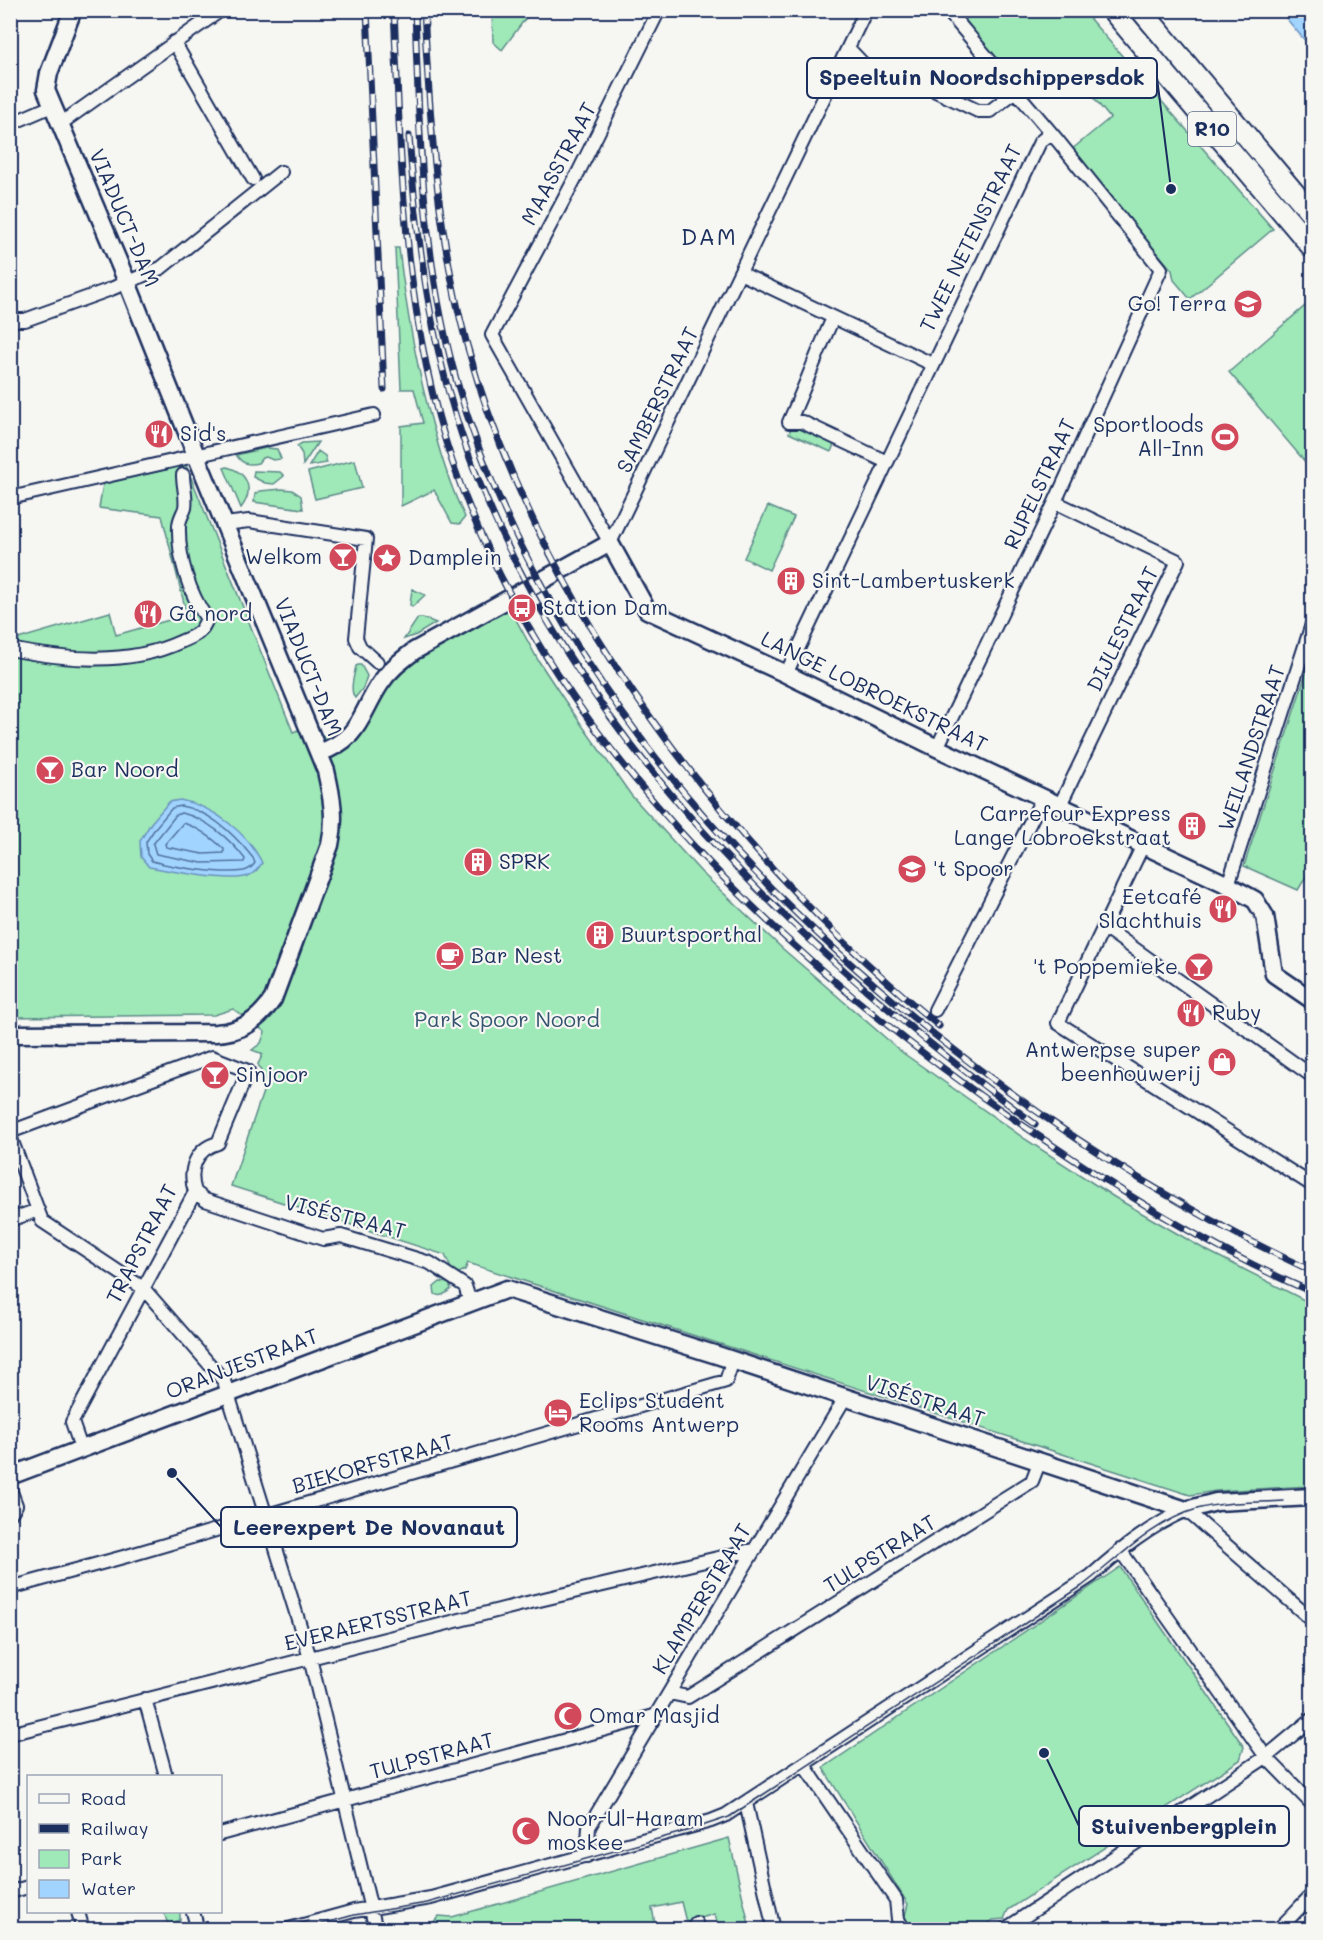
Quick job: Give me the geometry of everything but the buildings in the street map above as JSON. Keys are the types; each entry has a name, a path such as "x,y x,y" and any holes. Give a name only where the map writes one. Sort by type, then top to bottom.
{"main road":[{"name":"R10","path":"1112,10 1312,247"},
{"name":"R10","path":"1141,10 1312,214"}],"street":[{"name":"VIADUCT-DAM","path":"10,1034 225,1033 247,1026 273,999 333,832 334,807 327,771 225,524 186,464 128,282 46,90 46,82 73,10"},
{"path":"60,124 221,10"},
{"name":"MAASSTRAAT","path":"492,335 579,171 659,10"},
{"name":"SAMBERSTRAAT","path":"610,543 866,10"},
{"path":"947,10 1051,133"},
{"path":"174,42 253,179"},
{"path":"848,48 869,69 891,80 921,84 978,111 990,111 1016,92"},
{"path":"10,124 52,106"},
{"name":"RUPELSTRAAT","path":"937,748 1055,502 1161,268 1051,133"},
{"name":"TWEE NETENSTRAAT","path":"786,674 932,364 1040,142 1051,133"},
{"path":"10,320 25,320 161,268 281,172"},
{"path":"740,273 833,318 812,364 809,380 789,422 802,422 887,462"},
{"name":"TWEE NETENSTRAAT","path":"833,318 932,364"},
{"name":"LANGE LOBROEKSTRAAT","path":"492,335 647,610 786,674 1255,900 1266,916 1274,974 1312,1000"},
{"path":"10,498 186,464 374,416"},
{"path":"10,649 60,657 108,658 167,648 200,633 207,619 196,603 179,545 179,522 185,509 186,464"},
{"name":"DIJLESTRAAT","path":"1055,502 1178,561 1060,805"},
{"path":"225,524 245,521 366,539 356,638 360,647 377,662"},
{"path":"319,753 339,744 355,729 384,677 414,651 610,543"},
{"name":"WEILANDSTRAAT","path":"1228,885 1312,624"},
{"path":"935,1010 1043,797"},
{"path":"1143,845 1058,1023 1312,1185"},
{"path":"1104,927 1312,1076"},
{"name":"TRAPSTRAAT","path":"10,1134 212,1057 248,1071 218,1143 210,1145 196,1160 191,1180 195,1192 72,1422 81,1448"},
{"path":"10,1134 42,1221 143,1288 224,1381 310,1658 376,1929"},
{"name":"VISÉSTRAAT","path":"195,1192 205,1200 322,1239 341,1236 430,1263 465,1286 470,1302"},
{"path":"10,1220 38,1210"},
{"name":"VISÉSTRAAT","path":"489,1295 507,1289 733,1360 1186,1510 1312,1620"},
{"name":"ORANJESTRAAT","path":"10,1476 489,1295"},
{"name":"BIEKORFSTRAAT","path":"10,1588 267,1516 726,1381 733,1360"},
{"name":"KLAMPERSTRAAT","path":"587,1856 589,1827 845,1398"},
{"name":"TULPSTRAAT","path":"669,1693 688,1697 1032,1481 1040,1463"},
{"path":"10,1489 16,1505 10,1514"},
{"path":"285,1929 371,1908 431,1898 717,1819 746,1803 1091,1576 1120,1550 1165,1520 1186,1510 1216,1502 1312,1497"},
{"name":"EVERAERTSSTRAAT","path":"10,1734 756,1548"},
{"path":"1120,1550 1266,1757 1312,1804"},
{"path":"145,1699 166,1775"},
{"name":"TULPSTRAAT","path":"222,1833 654,1716"},
{"path":"1009,1928 1266,1757 1312,1719"},
{"path":"804,1765 896,1900 898,1920 904,1929"},
{"path":"746,1803 774,1929"},
{"path":"10,1892 27,1887"},
{"path":"1277,1929 1292,1918 1295,1911 1312,1895"},
{"path":"79,1913 83,1929"},
{"path":"194,1913 198,1929"}],"green space":[{"path":"492,11 531,11 502,50 493,42"},
{"path":"958,11 1083,11 1273,229 1190,299 1174,280 1172,270 1071,150 1110,118 1083,85 1088,80 1079,70 1073,74 1065,65 1027,97"},
{"path":"395,248 399,248 422,385 447,474 465,517 460,524 452,523 434,490 401,506 401,426 423,423 414,389 401,389"},
{"path":"1312,300 1312,470 1229,372"},
{"path":"793,424 835,442 831,452 789,433"},
{"path":"318,442 303,465 302,454 297,446 302,443"},
{"path":"266,448 277,449 281,459 273,460 266,457 258,463 248,464 236,455"},
{"path":"318,451 325,456 327,463 309,466"},
{"path":"355,460 362,488 315,499 308,472"},
{"name":"Park Spoor Noord","path":"186,465 293,732 314,724 322,735 336,735 344,730 404,650 501,592 538,660 631,795 702,873 783,949 903,1053 1025,1139 1114,1197 1204,1249 1312,1304 1312,1486 1216,1491 1190,1495 468,1263 465,1270 457,1274 452,1271 445,1255 231,1186 266,1083 258,1064 263,1054 252,1050 261,1043 265,1032 233,1009 214,1015 11,1017 11,641 110,612 116,635 187,615 162,516 99,508 103,484"},
{"path":"227,467 245,478 247,483 247,495 241,508 224,468"},
{"path":"254,471 280,472 284,476 274,484 265,483 253,477"},
{"path":"292,490 301,496 303,509 254,502 255,494 260,491"},
{"path":"768,506 794,517 769,570 744,558"},
{"path":"412,589 425,595 412,607 410,605"},
{"path":"418,618 436,623 404,639"},
{"path":"1312,655 1312,867 1298,890 1244,866"},
{"path":"358,665 361,665 367,676 363,688 355,698 352,683"},
{"path":"440,1282 449,1283 451,1289 443,1295 435,1294 434,1287"},
{"path":"1120,1567 1244,1747 1240,1760 1008,1910 1004,1919 993,1920 980,1930 911,1929 904,1919 908,1904 823,1768"},
{"path":"729,1838 750,1929 719,1929 715,1914 686,1922 681,1902 652,1908 656,1929 483,1930 468,1926 458,1929 431,1930 430,1926 439,1916 452,1917"},
{"path":"164,1913 180,1913 180,1920 168,1925"}],"water":[{"path":"1280,11 1312,11 1312,49"},
{"path":"180,800 205,808 239,831 262,863 258,869 248,876 228,878 200,876 149,867 141,857 140,841 151,823 169,802"}],"tram line":[{"path":"300,1930 354,1915 427,1903 690,1830 729,1817 1082,1586 1136,1542 1165,1523 1207,1506 1284,1501"},
{"path":"277,1930 308,1921"}],"railway":[{"path":"367,10 384,389"},
{"path":"394,10 399,124 407,238 414,295 423,351 452,461 496,566 553,666 621,761 698,850 782,934 871,1011 962,1082 1117,1188 1213,1244 1312,1292"},
{"path":"415,10 418,103 429,242 445,334 456,379 490,477 533,570 585,659 644,743 710,823 781,898 856,969 935,1035 1024,1102 1117,1165 1213,1221 1312,1271"},
{"path":"424,10 436,179 448,263 457,304 467,345 500,443 542,538 593,631 652,720 717,804 787,884 862,958 939,1026"},
{"path":"409,136 421,257 435,336 455,415 468,453 512,556 567,653 630,744 701,829 778,910 861,985 947,1057 1035,1124"}],"place":[{"name":"Speeltuin Noordschippersdok","path":"1171,189"},
{"name":"Go! Terra","path":"1248,304"},
{"name":"Sid's","path":"159,434"},
{"name":"Sportloods All-Inn","path":"1225,437"},
{"name":"Welkom","path":"343,557"},
{"name":"Damplein","path":"387,558"},
{"name":"Sint-Lambertuskerk","path":"791,581"},
{"name":"Station Dam","path":"522,608"},
{"name":"Gå nord","path":"148,614"},
{"name":"Bar Noord","path":"50,770"},
{"name":"Carrefour Express Lange Lobroekstraat","path":"1192,826"},
{"name":"SPRK","path":"478,862"},
{"name":"'t Spoor","path":"912,869"},
{"name":"Eetcafé Slachthuis","path":"1223,909"},
{"name":"Buurtsporthal","path":"600,935"},
{"name":"Bar Nest","path":"450,956"},
{"name":"'t Poppemieke","path":"1199,967"},
{"name":"Ruby","path":"1191,1013"},
{"name":"Antwerpse super beenhouwerij","path":"1222,1062"},
{"name":"Sinjoor","path":"215,1075"},
{"name":"Eclips Student Rooms Antwerp","path":"558,1413"},
{"name":"Leerexpert De Novanaut","path":"172,1473"},
{"name":"Omar Masjid","path":"568,1716"},
{"name":"Stuivenbergplein","path":"1044,1753"},
{"name":"Noor-Ul-Haram moskee","path":"526,1831"}],"district":[{"name":"DAM","path":"709,237"}]}
